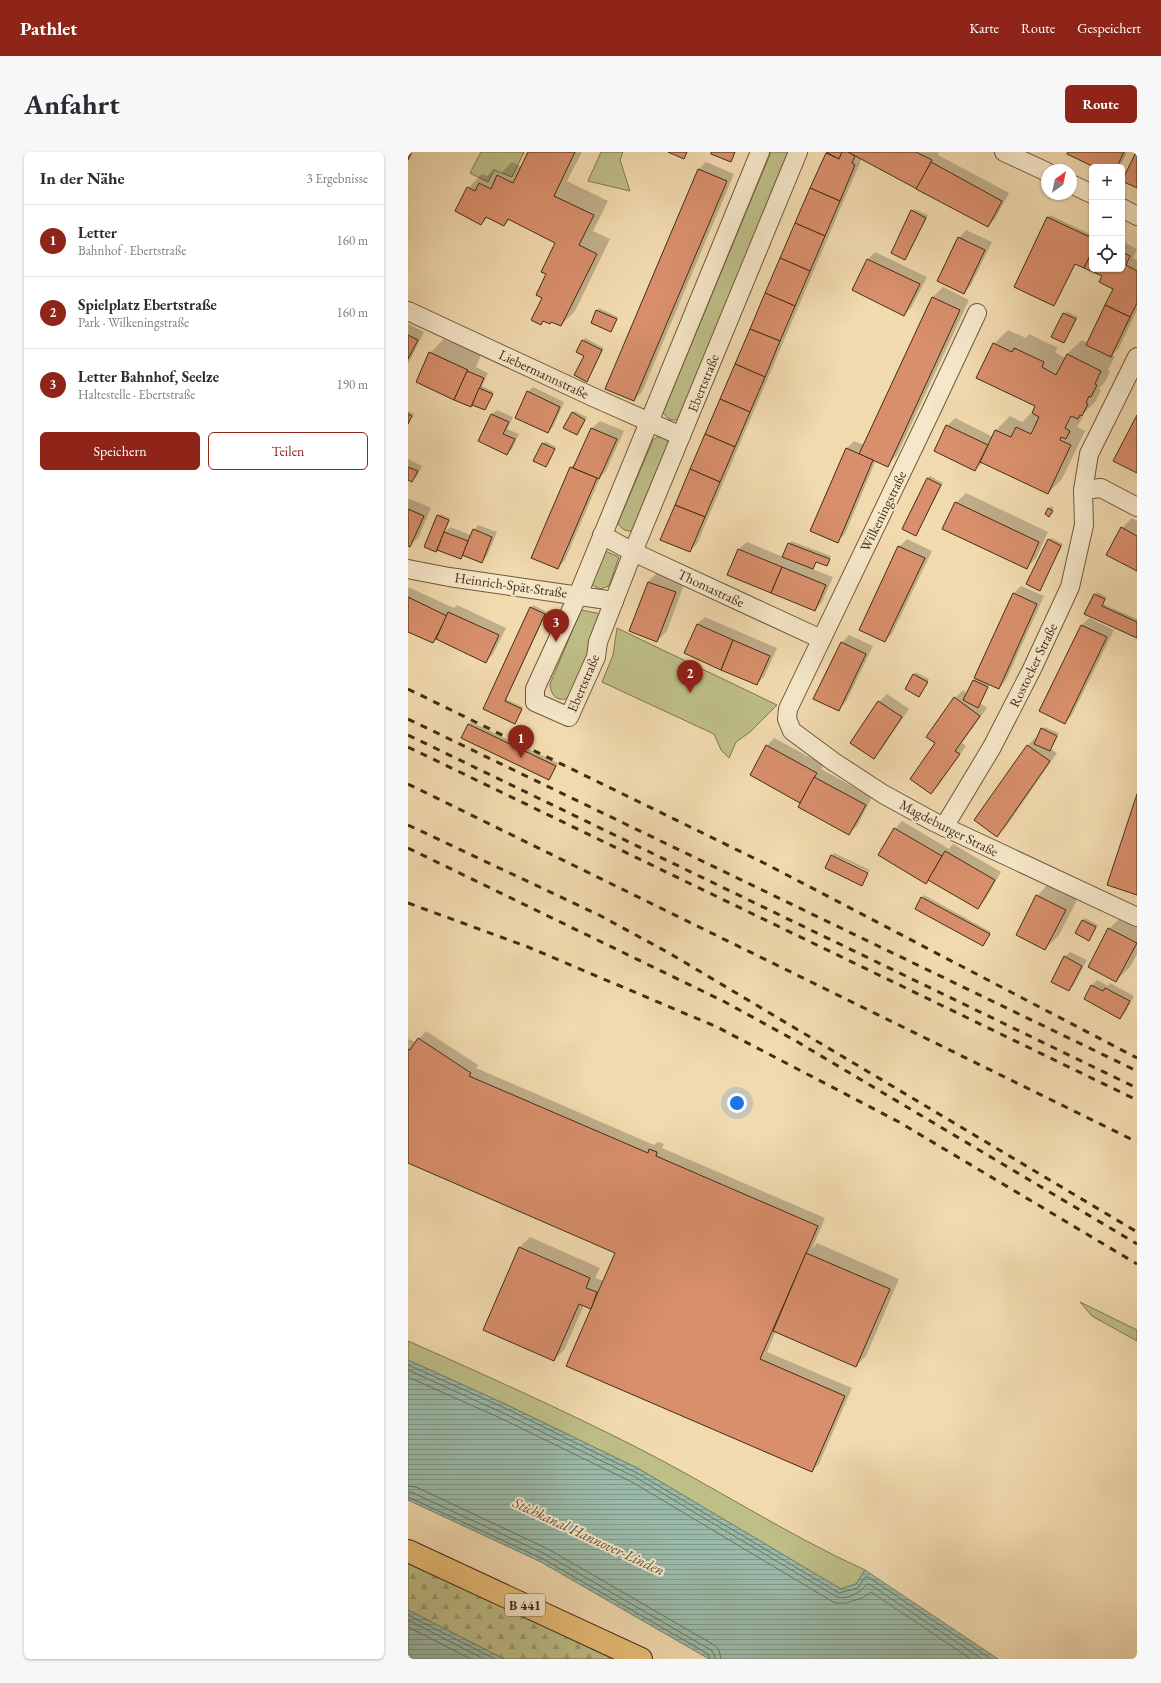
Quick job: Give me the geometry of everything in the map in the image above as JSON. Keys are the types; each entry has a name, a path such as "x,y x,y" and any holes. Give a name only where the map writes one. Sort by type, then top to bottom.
{"main road":[{"name":"B 441","path":"408,1551 641,1659"}],"street":[{"name":"Ebertstraße","path":"760,152 578,594 535,689 535,702 569,717 596,657 598,642 633,552 798,152"},
{"path":"1004,152 1041,169"},
{"path":"1077,187 1089,193"},
{"path":"1125,210 1137,216"},
{"name":"Liebermannstraße","path":"408,311 649,423 682,436"},
{"name":"Wilkeningstraße","path":"788,709 932,411 977,313"},
{"name":"Rostocker Straße","path":"944,827 992,747 1032,669 1070,587 1084,525 1083,490 1089,454 1137,357"},
{"path":"1083,490 1101,488 1137,507"},
{"name":"Thomastraße","path":"602,535 633,552 821,639"},
{"name":"Heinrich-Spät-Straße","path":"408,569 449,577 578,594 614,601"},
{"name":"Magdeburger Straße","path":"788,709 787,719 792,731 834,762 883,794 944,827 1137,918"}],"green space":[{"path":"481,152 524,152 512,177 494,170 488,182 470,173"},
{"path":"601,152 623,152 620,160 630,191 588,181"},
{"path":"771,152 790,152 678,420 670,420 663,413"},
{"path":"657,437 663,437 668,441 668,447 634,530 627,531 618,523 653,440"},
{"path":"603,550 619,557 609,586 600,589 590,584"},
{"path":"581,610 606,615 569,698 561,699 553,695 550,684"},
{"path":"617,628 777,705 750,732 736,742 729,758 721,750 714,734 602,682 613,655"},
{"path":"1080,1302 1137,1330 1137,1341 1092,1316"},
{"path":"408,1341 494,1379 636,1447 778,1526 865,1570 856,1584 841,1589 639,1469 505,1404 408,1360"},
{"path":"408,1563 613,1659 504,1659 408,1610"}],"water":[{"name":"Stichkanal Hannover-Linden","path":"408,1360 505,1404 639,1469 841,1589 856,1584 865,1570 998,1659 709,1659 541,1562 408,1500"},
{"path":"408,1610 504,1659 408,1659"}],"building":[{"path":"408,152 412,152 408,160"},
{"path":"528,152 575,152 554,196 594,215 579,245 597,254 561,326 543,321 541,325 531,320 542,298 536,295 546,274 541,272 555,243 508,219 504,226 486,217 481,225 455,211 467,187 475,191 479,183 491,189 497,175 513,183"},
{"path":"668,152 687,152 684,159"},
{"path":"711,152 735,152 731,162 711,154"},
{"path":"826,152 842,152 839,159"},
{"path":"842,152 848,152 855,156 852,163 855,165 840,201 810,188 826,153 839,159"},
{"path":"848,152 916,152 932,160 917,189"},
{"path":"1068,152 1124,152 1118,164 1089,165 1067,154"},
{"path":"1135,154 1137,155 1137,188 1125,182 1125,175"},
{"path":"931,162 1002,201 988,227 916,189"},
{"path":"698,169 727,181 634,401 605,389"},
{"path":"810,188 840,201 825,236 795,223"},
{"path":"911,210 926,218 905,260 891,253"},
{"path":"1047,217 1089,237 1089,258 1084,268 1075,264 1054,306 1014,287"},
{"path":"795,223 825,236 810,271 780,258"},
{"path":"958,237 985,250 964,294 937,281"},
{"path":"1125,254 1130,256 1126,265 1137,271 1137,303 1130,317 1105,305 1113,289 1099,282 1102,276 1093,272 1125,272"},
{"path":"780,258 810,271 795,306 765,293"},
{"path":"1089,258 1089,270 1084,268"},
{"path":"867,259 920,284 904,316 852,290"},
{"path":"765,293 795,306 780,341 750,329"},
{"path":"932,297 960,310 888,467 859,454"},
{"path":"1105,305 1130,317 1111,357 1086,345"},
{"path":"596,310 617,319 611,332 591,323"},
{"path":"1063,313 1076,319 1064,343 1051,337"},
{"path":"750,329 780,341 765,377 735,364"},
{"path":"408,335 418,340 408,359"},
{"path":"582,340 602,350 587,382 574,375 584,356 576,352"},
{"path":"993,343 1012,352 1014,348 1044,362 1042,367 1056,375 1067,354 1101,371 1095,384 1097,385 1091,397 1089,396 1086,403 1088,404 1082,416 1080,415 1078,419 1071,416 1065,428 1070,431 1066,439 1061,437 1060,440 1071,445 1048,494 980,462 995,430 1011,437 1016,427 1031,434 1039,417 1032,413 1035,406 976,378"},
{"path":"429,352 468,370 454,400 416,382"},
{"path":"735,364 765,377 750,412 720,399"},
{"path":"467,371 484,378 471,407 454,400"},
{"path":"479,388 493,394 485,410 472,405"},
{"path":"527,391 560,407 548,433 515,418"},
{"path":"720,399 750,412 735,447 705,434"},
{"path":"572,412 585,420 577,435 563,428"},
{"path":"408,414 412,416 408,424"},
{"path":"491,414 509,422 503,434 515,439 507,455 478,441"},
{"path":"1137,415 1137,473 1113,461"},
{"path":"946,425 988,445 975,471 934,451"},
{"path":"591,428 617,439 599,479 573,468"},
{"path":"705,434 735,447 720,482 690,469"},
{"path":"542,443 555,449 546,467 533,461"},
{"path":"846,448 873,460 838,543 810,531"},
{"path":"408,467 418,471 412,482 408,480"},
{"path":"570,467 597,478 558,569 531,558"},
{"path":"690,469 720,482 705,517 675,505"},
{"path":"927,478 941,485 916,536 902,529"},
{"path":"955,502 1039,542 1027,569 942,529"},
{"path":"675,505 705,517 690,552 660,540"},
{"path":"1048,508 1053,511 1049,517 1045,514"},
{"path":"408,509 424,516 410,547 408,546"},
{"path":"437,515 449,520 436,552 424,547"},
{"path":"1121,527 1137,536 1137,571 1106,555"},
{"path":"473,529 492,537 482,563 462,555"},
{"path":"444,532 468,541 461,559 437,550"},
{"path":"1048,539 1061,546 1040,591 1026,584"},
{"path":"788,543 830,559 827,566 816,562 813,569 782,557"},
{"path":"898,546 925,558 885,642 859,630"},
{"path":"738,549 782,567 771,593 727,575"},
{"path":"782,567 826,585 815,611 771,593"},
{"path":"648,582 676,592 657,642 629,631"},
{"path":"1013,593 1037,604 999,689 974,678"},
{"path":"1094,594 1105,599 1102,606 1137,622 1137,638 1084,614"},
{"path":"408,597 447,616 433,643 408,632"},
{"path":"530,607 545,614 505,701 522,709 515,724 483,709"},
{"path":"448,612 499,635 486,663 436,639"},
{"path":"697,624 733,640 721,670 684,653"},
{"path":"1081,625 1107,637 1065,724 1039,711"},
{"path":"733,640 770,656 757,685 721,670"},
{"path":"841,642 866,654 839,711 813,699"},
{"path":"913,674 928,682 919,697 905,689"},
{"path":"973,680 988,687 978,708 963,700"},
{"path":"954,697 980,716 955,751 960,754 931,794 910,779 935,743 926,737"},
{"path":"878,701 902,717 874,759 850,743"},
{"path":"468,724 556,766 549,780 461,738"},
{"path":"1041,728 1057,736 1050,751 1034,744"},
{"path":"766,745 817,773 800,803 750,775"},
{"path":"1027,745 1050,761 997,837 974,820"},
{"path":"814,777 866,805 849,835 798,807"},
{"path":"1137,794 1137,895 1107,885"},
{"path":"894,828 942,856 926,884 878,855"},
{"path":"945,851 995,880 978,909 928,880"},
{"path":"831,855 868,873 862,886 825,868"},
{"path":"1036,895 1066,910 1045,950 1016,935"},
{"path":"921,897 990,934 983,946 915,909"},
{"path":"1082,920 1096,927 1089,941 1075,933"},
{"path":"1108,928 1137,943 1116,982 1088,967"},
{"path":"1064,956 1082,966 1069,991 1051,982"},
{"path":"1091,985 1103,991 1105,988 1130,1001 1120,1019 1084,999"},
{"path":"418,1038 471,1073 469,1076 648,1153 649,1149 657,1152 656,1156 818,1226 760,1359 845,1396 812,1472 566,1366 615,1253 408,1163 408,1049 410,1050"},
{"path":"519,1247 590,1278 586,1288 597,1292 591,1309 579,1304 554,1361 483,1330"},
{"path":"806,1253 890,1289 856,1367 773,1331"}],"railway":[{"path":"408,689 766,864 1137,1058"},
{"path":"408,719 1137,1071"},
{"path":"408,735 1137,1088"},
{"path":"408,747 1137,1100"},
{"path":"408,784 1137,1142"},
{"path":"408,825 599,915 669,953 1137,1232"},
{"path":"408,848 725,1002 796,1041 1137,1244"},
{"path":"408,903 528,947 717,1027 899,1122 1137,1264"}],"place":[{"name":"Letter Bahnhof, Seelze","path":"556,642"},
{"name":"Spielplatz Ebertstraße","path":"690,693"},
{"name":"Letter","path":"521,758"}]}
